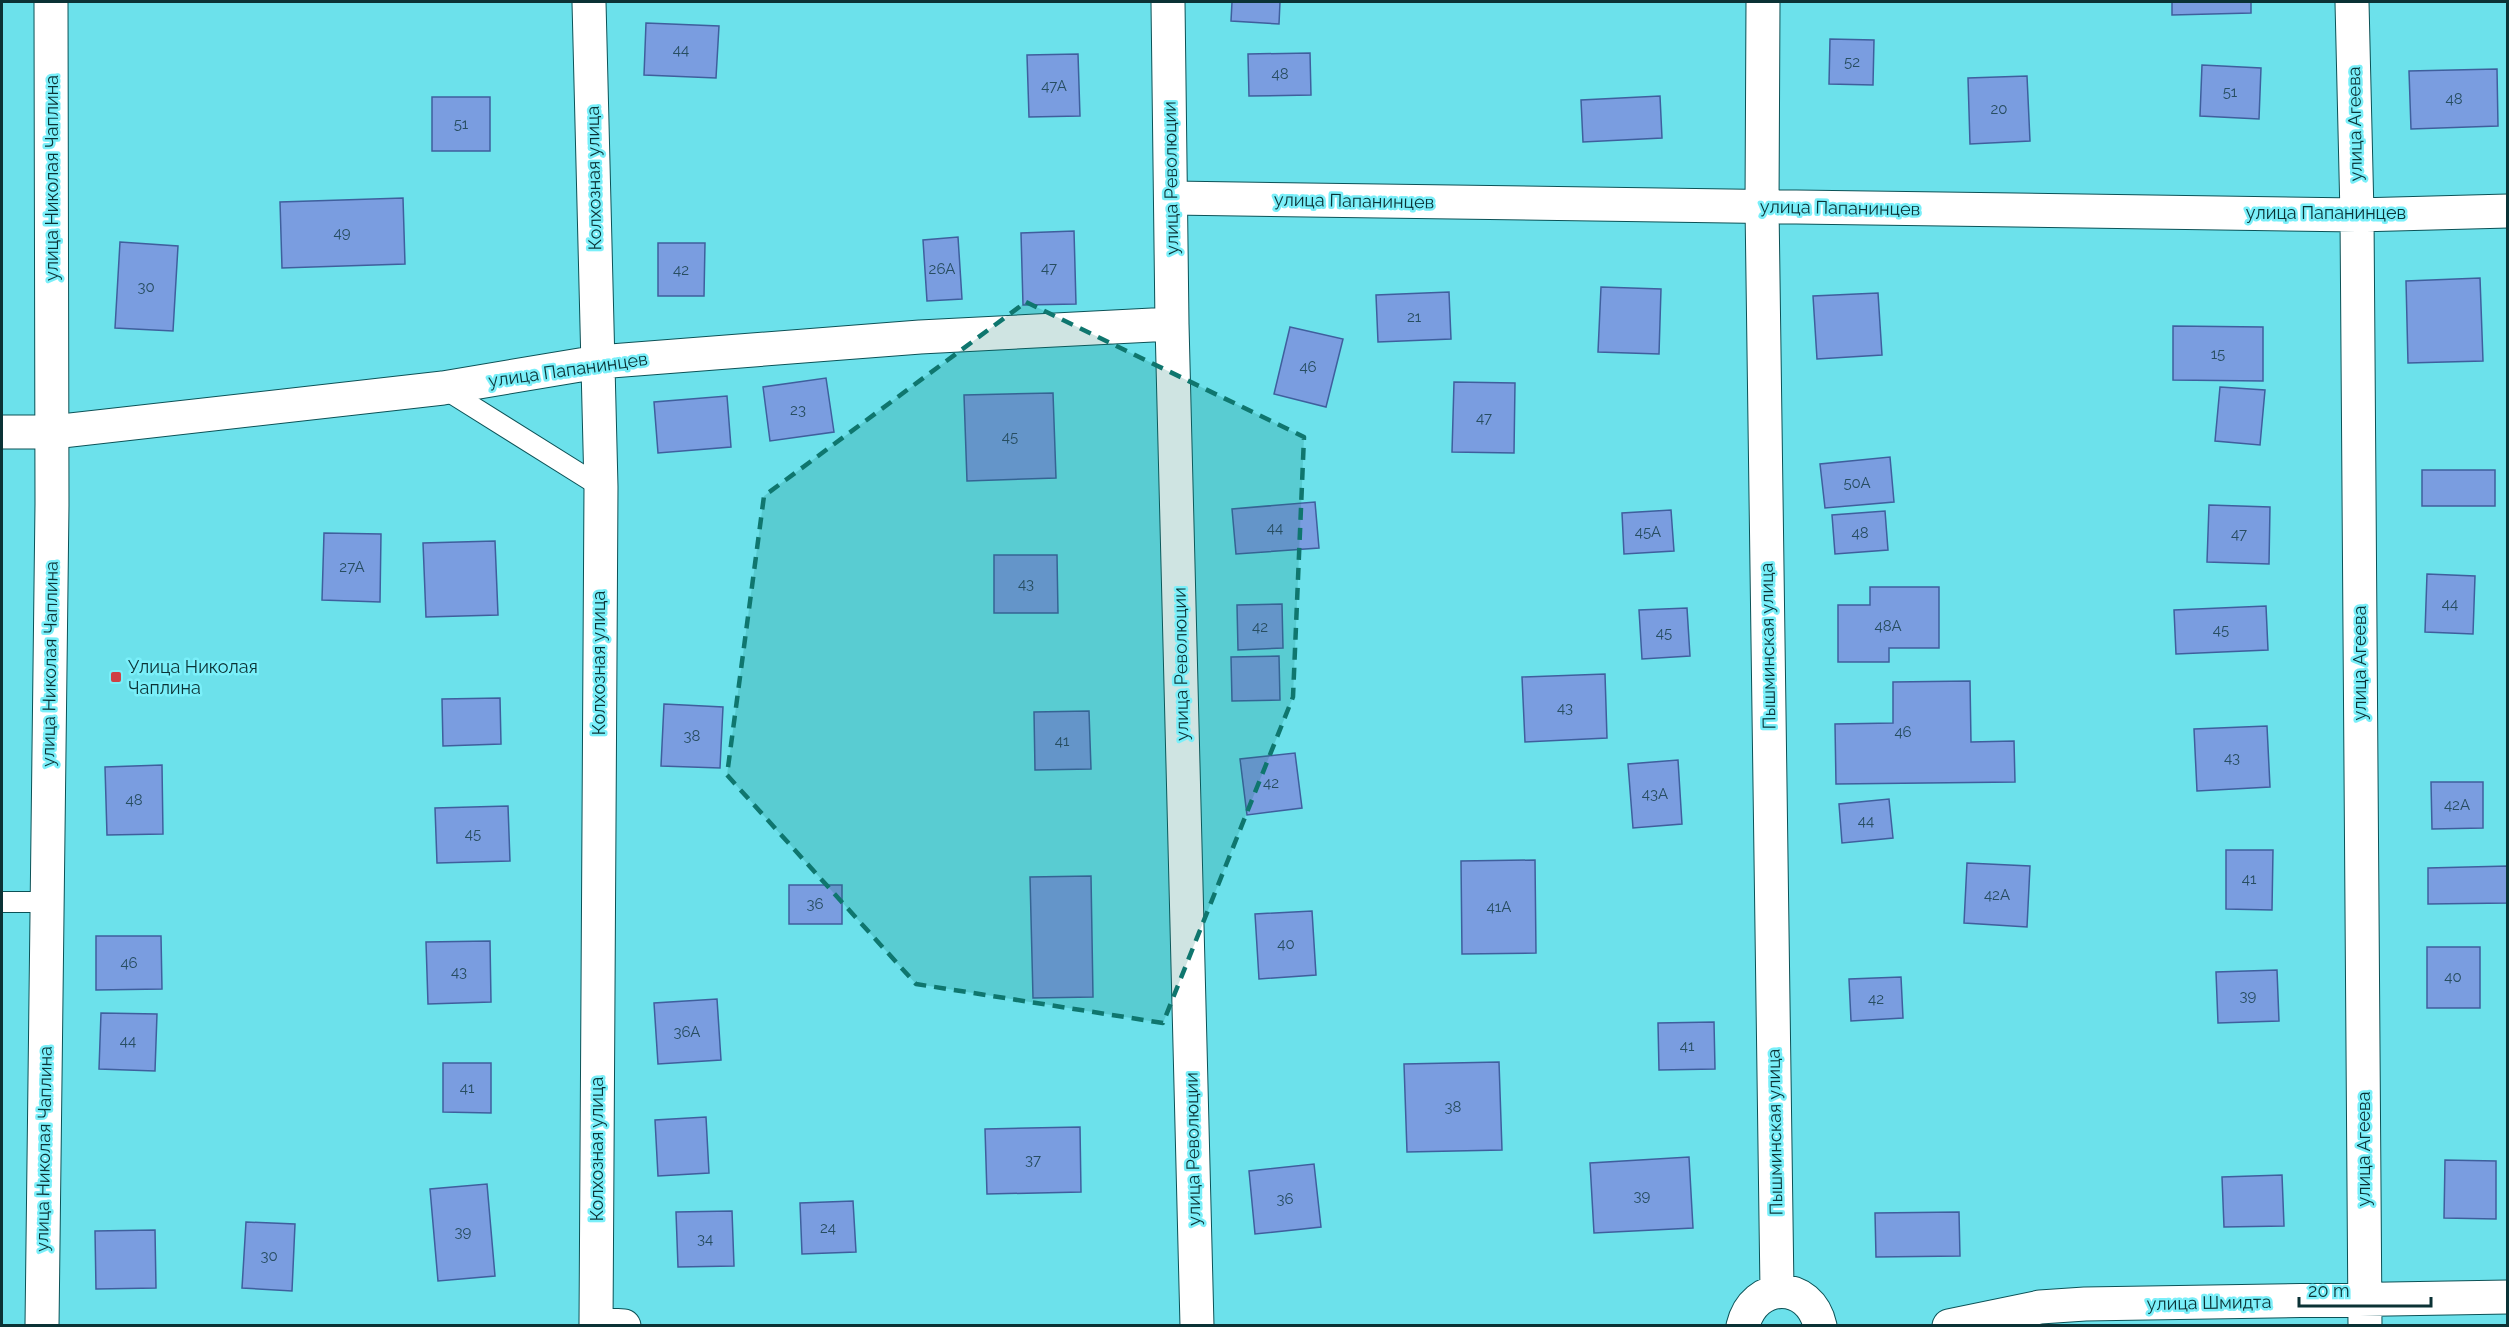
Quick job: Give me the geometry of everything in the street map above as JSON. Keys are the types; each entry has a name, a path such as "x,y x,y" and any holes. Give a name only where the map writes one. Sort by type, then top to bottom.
{"street":[{"name":"улица Николая Чаплина","path":"42,1326 52,432 51,2"},
{"name":"Колхозная улица","path":"590,2 600,487 605,1325"},
{"name":"улица Революции","path":"1168,2 1172,324 1197,1326"},
{"name":"Пышминская улица","path":"1763,2 1762,206 1777,1291"},
{"name":"улица Агеева","path":"2352,2 2357,214 2365,1313"},
{"name":"улица Папанинцев","path":"1172,198 2357,214 2508,212"},
{"name":"улица Папанинцев","path":"2,432 52,432 443,388 598,362 920,337 1172,324"},
{"path":"1743,1326 1746,1314 1754,1303 1777,1291 1793,1293 1808,1301 1817,1313 1820,1326"},
{"name":"улица Шмидта","path":"1949,1326 2040,1307 2085,1304 2365,1313 2508,1297"}],"lane":[{"path":"443,388 600,487"},
{"path":"2,902 47,902"}],"highlighted area":[{"path":"1026,302 1304,437 1293,697 1163,1023 916,984 727,775 764,496"}],"building":[{"path":"1232,2 1280,2 1279,24 1231,21"},
{"path":"2172,2 2251,2 2251,13 2172,15"},
{"path":"646,23 719,26 716,78 644,75"},
{"path":"1830,39 1874,40 1873,85 1829,84"},
{"path":"1310,53 1311,95 1249,96 1248,54"},
{"path":"1078,54 1080,116 1029,117 1027,55"},
{"path":"2202,65 2261,68 2259,119 2200,116"},
{"path":"2497,69 2498,126 2411,129 2409,71"},
{"path":"2027,76 2030,141 1970,144 1968,78"},
{"path":"1660,96 1662,138 1583,142 1581,100"},
{"path":"432,97 490,97 490,151 432,151"},
{"path":"403,198 405,264 282,268 280,202"},
{"path":"1074,231 1076,304 1023,305 1021,233"},
{"path":"958,237 962,299 927,301 923,240"},
{"path":"120,242 178,246 173,331 115,328"},
{"path":"658,243 705,243 704,296 658,296"},
{"path":"2480,278 2483,361 2408,363 2406,281"},
{"path":"1601,287 1661,289 1659,354 1598,352"},
{"path":"1449,292 1451,339 1378,342 1376,295"},
{"path":"1878,293 1882,355 1817,359 1813,296"},
{"path":"2173,326 2263,327 2263,381 2173,380"},
{"path":"1290,327 1343,339 1326,407 1274,394"},
{"path":"826,378 834,432 770,441 763,387"},
{"path":"1454,382 1515,383 1514,453 1452,452"},
{"path":"2220,387 2265,390 2260,445 2215,441"},
{"path":"1053,393 1056,478 967,481 964,395"},
{"path":"727,396 731,447 658,453 654,402"},
{"path":"1890,457 1894,502 1825,508 1820,464"},
{"path":"2422,470 2495,470 2495,506 2422,506"},
{"path":"1315,502 1319,548 1236,554 1232,509"},
{"path":"2209,505 2270,507 2269,564 2207,562"},
{"path":"1671,510 1674,551 1624,554 1622,513"},
{"path":"1885,511 1888,550 1835,554 1832,515"},
{"path":"324,533 381,534 380,602 322,600"},
{"path":"495,541 498,615 426,617 423,543"},
{"path":"994,555 1057,555 1058,613 994,613"},
{"path":"2427,574 2475,576 2473,634 2425,632"},
{"path":"1870,587 1939,587 1939,648 1889,648 1889,662 1838,662 1838,605 1870,605"},
{"path":"1282,604 1283,648 1238,650 1237,605"},
{"path":"2266,606 2268,650 2176,654 2174,610"},
{"path":"1687,608 1690,656 1642,659 1639,610"},
{"path":"1279,656 1280,700 1232,701 1231,657"},
{"path":"1605,674 1607,738 1525,742 1522,677"},
{"path":"1970,681 1971,742 2014,741 2015,782 1836,784 1835,724 1893,723 1893,682"},
{"path":"500,698 501,744 443,746 442,699"},
{"path":"664,704 723,707 720,768 661,766"},
{"path":"1089,711 1091,769 1035,770 1034,712"},
{"path":"2267,726 2270,787 2197,791 2194,729"},
{"path":"1295,753 1302,808 1247,815 1240,759"},
{"path":"1678,760 1682,824 1633,828 1628,764"},
{"path":"162,765 163,834 107,835 105,767"},
{"path":"2431,782 2483,782 2483,828 2432,829"},
{"path":"1889,799 1893,838 1842,843 1839,804"},
{"path":"508,806 510,861 437,863 435,808"},
{"path":"2226,850 2273,850 2272,910 2226,909"},
{"path":"1535,860 1536,953 1462,954 1461,861"},
{"path":"1967,863 2030,866 2027,927 1964,923"},
{"path":"2508,866 2508,903 2428,904 2428,868"},
{"path":"1091,876 1093,997 1033,998 1030,877"},
{"path":"789,885 842,885 842,924 789,924"},
{"path":"1312,911 1316,975 1259,979 1255,914"},
{"path":"96,936 161,936 162,989 96,990"},
{"path":"490,941 491,1002 428,1004 426,942"},
{"path":"2427,947 2480,947 2480,1008 2427,1008"},
{"path":"2277,970 2279,1021 2218,1023 2216,972"},
{"path":"1901,977 1903,1018 1851,1021 1849,979"},
{"path":"717,999 721,1060 658,1064 654,1003"},
{"path":"101,1013 157,1014 155,1071 99,1069"},
{"path":"1714,1022 1715,1069 1659,1070 1658,1023"},
{"path":"1499,1062 1502,1150 1407,1152 1404,1064"},
{"path":"443,1063 491,1063 491,1113 443,1112"},
{"path":"706,1117 709,1173 658,1176 655,1120"},
{"path":"1080,1127 1081,1192 987,1194 985,1129"},
{"path":"1689,1157 1693,1228 1594,1233 1590,1163"},
{"path":"2445,1160 2496,1161 2496,1219 2444,1218"},
{"path":"1314,1164 1321,1227 1255,1234 1249,1171"},
{"path":"2282,1175 2284,1226 2224,1227 2222,1177"},
{"path":"487,1184 495,1276 438,1281 430,1189"},
{"path":"853,1201 856,1252 802,1254 800,1203"},
{"path":"732,1211 734,1266 678,1267 676,1212"},
{"path":"1959,1212 1960,1256 1876,1257 1875,1213"},
{"path":"246,1222 295,1224 292,1291 242,1288"},
{"path":"155,1230 156,1288 96,1289 95,1231"}],"place":[{"name":"Улица Николая Чаплина","path":"116,677"}]}
